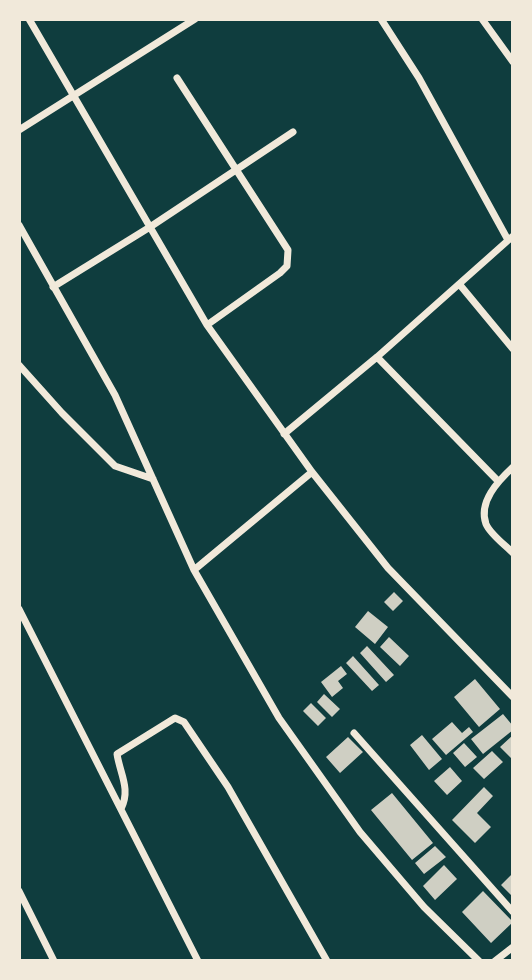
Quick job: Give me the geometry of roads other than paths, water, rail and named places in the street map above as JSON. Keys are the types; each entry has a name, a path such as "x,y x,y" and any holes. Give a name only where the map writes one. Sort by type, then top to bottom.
{"street":[{"path":"29,19 207,325 284,434 388,568 513,697"},
{"path":"19,131 195,19"},
{"path":"284,434 377,357 510,238 419,78 381,19"},
{"path":"482,19 513,62"},
{"path":"177,78 288,250 287,266 280,273 207,325"},
{"path":"52,287 150,227 293,132"},
{"path":"19,225 115,395 194,570 279,718 360,832 424,907 479,961"},
{"path":"460,285 513,349"},
{"path":"377,357 498,481"},
{"path":"19,365 62,414 116,466 153,479"},
{"path":"513,467 498,481 485,508 487,526 513,553"},
{"path":"194,570 312,472"},
{"path":"19,609 198,961"},
{"path":"121,809 126,799 124,774 117,754 176,718 184,722 228,787 327,961"},
{"path":"354,733 513,912"},
{"path":"19,891 54,961"},
{"path":"495,961 513,947"}]}
